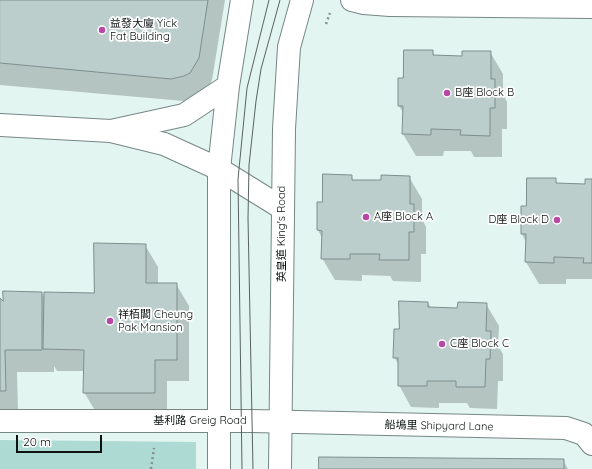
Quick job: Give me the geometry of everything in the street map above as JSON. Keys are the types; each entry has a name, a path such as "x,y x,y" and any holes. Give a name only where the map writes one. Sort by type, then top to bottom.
{"street":[{"path":"219,469 218,169 228,86 242,0"},
{"name":"英皇道 King's Road","path":"280,469 282,208 289,47 302,0"},
{"path":"352,0 364,3 390,5 592,7"},
{"path":"111,131 184,115 228,86"},
{"path":"0,125 111,131 164,144 218,169 282,208"},
{"name":"基利路 Greig Road","path":"0,421 280,422"},
{"name":"船塢里 Shipyard Lane","path":"280,422 566,428 584,434 592,444"}],"path":[{"path":"151,469 155,442"}],"shaded area":[{"path":"0,440 196,442 196,469 0,469"}],"building":[{"name":"益發大廈 Yick Fat Building","path":"0,0 208,0 199,58 190,73 171,79 0,63"},
{"name":"B座 Block B","path":"404,50 433,50 433,55 462,56 462,51 491,51 491,79 495,79 495,108 490,108 490,136 460,135 461,130 431,129 431,135 402,134 403,106 398,106 398,78 403,78"},
{"name":"A座 Block A","path":"323,174 352,175 352,180 381,180 381,175 410,176 410,204 414,204 414,232 409,232 409,260 379,260 380,254 350,254 350,259 321,259 322,231 317,230 317,202 322,202"},
{"name":"D座 Block D","path":"527,178 556,178 556,183 585,184 585,179 592,179 592,263 583,263 584,258 554,257 554,263 525,262 526,234 521,234 521,206 526,206"},
{"name":"祥栢閣 Cheung Pak Mansion","path":"94,243 146,244 146,283 177,283 177,360 155,360 155,393 83,393 84,350 43,349 44,292 94,293"},
{"path":"3,291 42,292 42,350 5,350 6,391 0,391 0,298 3,301"},
{"name":"C座 Block C","path":"399,301 428,302 428,307 457,308 458,302 487,303 486,331 491,331 490,359 486,359 485,387 456,387 456,381 427,381 427,386 398,386 398,358 393,358 394,329 399,329"},
{"path":"319,457 564,459 564,469 319,469"}],"tram line":[{"path":"242,469 238,179 247,88 269,0"},
{"path":"253,469 248,218 249,165 261,69 280,0"}],"place":[{"name":"益發大廈 Yick Fat Building","path":"102,30"},
{"name":"B座 Block B","path":"447,93"},
{"name":"A座 Block A","path":"366,217"},
{"name":"D座 Block D","path":"557,220"},
{"name":"祥栢閣 Cheung Pak Mansion","path":"110,321"},
{"name":"C座 Block C","path":"442,344"}]}
